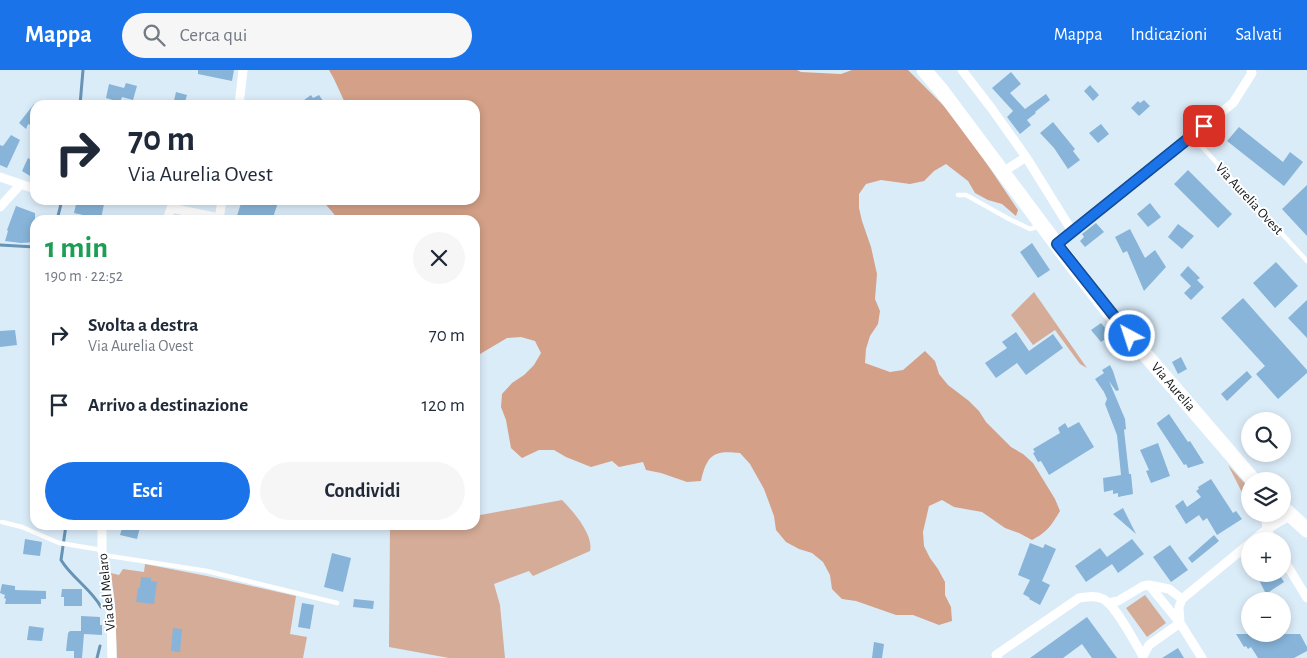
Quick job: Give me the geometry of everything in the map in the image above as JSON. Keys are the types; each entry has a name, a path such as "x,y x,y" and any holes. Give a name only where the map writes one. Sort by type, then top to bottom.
{"main road":[{"name":"Via Aurelia","path":"924,70 942,91 1108,311 1245,472"},
{"path":"1291,515 1307,530"}],"street":[{"path":"240,100 243,70"},
{"path":"962,70 992,108 1026,157 1072,231"},
{"path":"1057,244 1233,103 1252,72"},
{"path":"1003,172 1026,157"},
{"path":"0,178 30,187"},
{"path":"0,207 20,184"},
{"path":"168,215 170,208 201,215"},
{"path":"1266,522 1268,532"},
{"path":"1263,532 1275,522"},
{"name":"Via del Melaro","path":"102,530 102,553 111,613 112,658"},
{"path":"1180,624 1179,607 1182,599 1241,550"},
{"path":"1291,572 1307,598"},
{"path":"1108,603 1118,601 1143,586 1149,585 1169,589 1182,599"},
{"path":"1149,585 1180,624 1202,658"},
{"path":"998,658 996,655 1079,598 1092,596 1102,598 1108,603 1127,628 1143,657"},
{"path":"1143,657 1149,645 1180,624"}],"lane":[{"name":"Via Aurelia Ovest","path":"1192,136 1307,262"},
{"path":"958,196 966,195 1030,229 1043,226"},
{"path":"2,522 22,527 59,543 70,544 102,553 207,572 337,603"}],"shaded area":[{"path":"329,70 797,70 801,72 841,74 852,70 908,70 949,111 1018,210 1016,216 1002,204 988,200 975,193 968,181 946,164 934,171 924,181 910,184 881,180 866,184 859,194 859,208 877,274 875,299 880,311 878,324 870,336 866,349 865,363 890,372 903,370 925,351 935,361 939,374 948,385 969,401 986,422 1011,447 1033,463 1055,499 1060,511 1051,525 1032,540 1005,528 982,512 954,507 942,500 929,506 923,532 924,546 945,582 945,595 951,607 952,621 939,625 913,615 896,615 856,601 842,599 832,589 830,575 823,562 812,553 786,542 776,530 774,516 764,489 750,464 740,453 723,452 713,456 706,465 701,481 687,482 646,470 643,462 619,467 612,461 591,467 554,450 539,450 522,458 511,448 506,420 501,407 502,394 534,365 541,353 535,341 521,337 507,338 480,354 480,215 335,215 326,205 480,205 480,100 344,100"},
{"path":"1034,292 1087,368 1080,364 1055,330 1033,345 1011,315"},
{"path":"1228,465 1241,479 1241,490"},
{"path":"562,500 586,531 589,538 590,551 533,576 529,571 494,584 500,605 505,658 449,658 389,647 390,530 480,530 480,515"},
{"path":"145,564 296,596 290,634 307,637 303,658 117,658 115,603 111,573 119,575 123,569 144,572"},
{"path":"1145,595 1166,623 1147,637 1126,608"}],"building":[{"path":"198,70 234,70 232,81 198,74"},
{"path":"1011,72 1021,84 1010,93 1025,109 1046,94 1050,100 1027,120 1031,125 1020,134 1007,117 1013,111 992,88"},
{"path":"126,83 137,86 133,100 122,97 121,100 106,98 109,84 124,88"},
{"path":"1090,85 1099,95 1093,101 1084,91"},
{"path":"176,92 187,95 186,100 174,100"},
{"path":"311,95 313,98 319,95 322,100 304,100"},
{"path":"1144,100 1150,106 1139,116 1131,108 1138,101 1140,103"},
{"path":"30,109 30,125 28,124 26,129 19,123"},
{"path":"1053,122 1075,149 1073,151 1080,160 1068,169 1054,148 1040,133"},
{"path":"1101,124 1109,134 1098,143 1089,133"},
{"path":"1239,127 1283,162 1290,152 1303,162 1284,186 1227,141"},
{"path":"11,135 20,140 7,168 0,165 0,145 3,146"},
{"path":"28,158 30,159 30,176 22,171"},
{"path":"1188,170 1232,214 1218,228 1174,184"},
{"path":"1307,185 1307,236 1282,209"},
{"path":"1150,203 1161,217 1148,227 1137,214"},
{"path":"76,205 104,205 102,215 74,213"},
{"path":"240,205 277,205 274,215 237,215"},
{"path":"16,206 35,213 35,215 30,215 30,242 5,241"},
{"path":"1096,223 1104,232 1085,247 1080,241 1084,237 1082,234"},
{"path":"1178,224 1194,236 1182,249 1168,237"},
{"path":"1130,229 1145,258 1155,250 1166,267 1144,291 1127,251 1123,253 1115,237"},
{"path":"1032,243 1050,270 1038,278 1020,252"},
{"path":"1276,262 1298,286 1275,308 1253,283"},
{"path":"1188,266 1200,278 1197,280 1204,287 1191,300 1184,293 1191,286 1180,275"},
{"path":"1243,298 1307,370 1307,373 1278,399 1256,374 1265,366 1221,318"},
{"path":"1307,300 1307,338 1288,318"},
{"path":"1101,323 1111,335 1101,342 1091,330"},
{"path":"15,330 17,345 0,347 0,331"},
{"path":"1016,332 1029,351 1053,334 1063,348 1026,375 1017,363 996,378 985,363 1007,348 1002,342"},
{"path":"1181,357 1187,369 1178,374 1172,362"},
{"path":"1110,365 1119,390 1116,391 1109,381 1125,419 1126,429 1124,430 1133,494 1118,497 1118,493 1113,494 1113,490 1104,492 1103,478 1121,475 1117,435 1105,404 1107,399 1095,379 1104,373 1102,370"},
{"path":"1247,371 1252,377 1227,401 1221,394"},
{"path":"1169,414 1204,463 1188,468 1186,464 1184,465 1157,424"},
{"path":"1079,422 1094,447 1049,475 1041,461 1038,462 1033,449 1060,433 1058,428 1065,423 1068,428"},
{"path":"1158,443 1170,476 1151,483 1146,471 1149,470 1140,450"},
{"path":"1211,479 1233,513 1236,511 1241,520 1217,535 1207,518 1203,521 1199,515 1186,524 1175,506 1183,500 1187,507 1201,497 1196,491 1199,489 1198,487"},
{"path":"1123,508 1136,534 1113,514"},
{"path":"122,530 139,530 137,539 120,535"},
{"path":"1214,535 1219,541 1192,563 1188,558"},
{"path":"25,539 42,542 40,556 23,554"},
{"path":"1132,539 1144,554 1118,573 1112,564 1086,582 1075,566 1100,548 1107,557"},
{"path":"1030,543 1043,548 1045,544 1056,549 1042,581 1050,585 1040,605 1023,594 1030,580 1018,575"},
{"path":"1170,545 1188,570 1171,582 1153,557"},
{"path":"332,553 351,558 343,592 324,587"},
{"path":"141,577 151,578 151,581 157,582 154,604 136,602"},
{"path":"1260,582 1284,582 1269,592 1265,592"},
{"path":"2,584 15,586 15,590 46,591 46,599 41,599 41,604 5,604 5,595 0,593"},
{"path":"62,589 82,589 82,606 64,606 64,597 61,597"},
{"path":"354,599 374,601 373,609 353,607"},
{"path":"302,603 314,605 310,629 298,627"},
{"path":"81,616 100,617 102,635 84,634 82,658 74,658 74,651 66,651 68,633 70,631 81,631"},
{"path":"1087,617 1117,658 1092,658 1082,644 1063,658 1030,658"},
{"path":"29,626 44,628 42,641 27,640"},
{"path":"173,628 182,629 180,652 171,651"},
{"path":"1236,634 1241,634 1241,642 1291,642 1291,634 1300,634 1307,647 1307,651 1294,658 1258,658 1251,647 1248,649 1246,646 1244,647"},
{"path":"874,642 884,644 882,658 872,658"},
{"path":"1178,648 1184,658 1162,658"}],"waterway":[{"path":"80,100 83,70"},
{"path":"58,215 61,205"},
{"path":"0,245 30,247"},
{"path":"65,530 61,560 101,607"},
{"path":"97,658 100,646"}],"route":[{"path":"1130,336 1108,311 1057,244 1204,126"}]}
